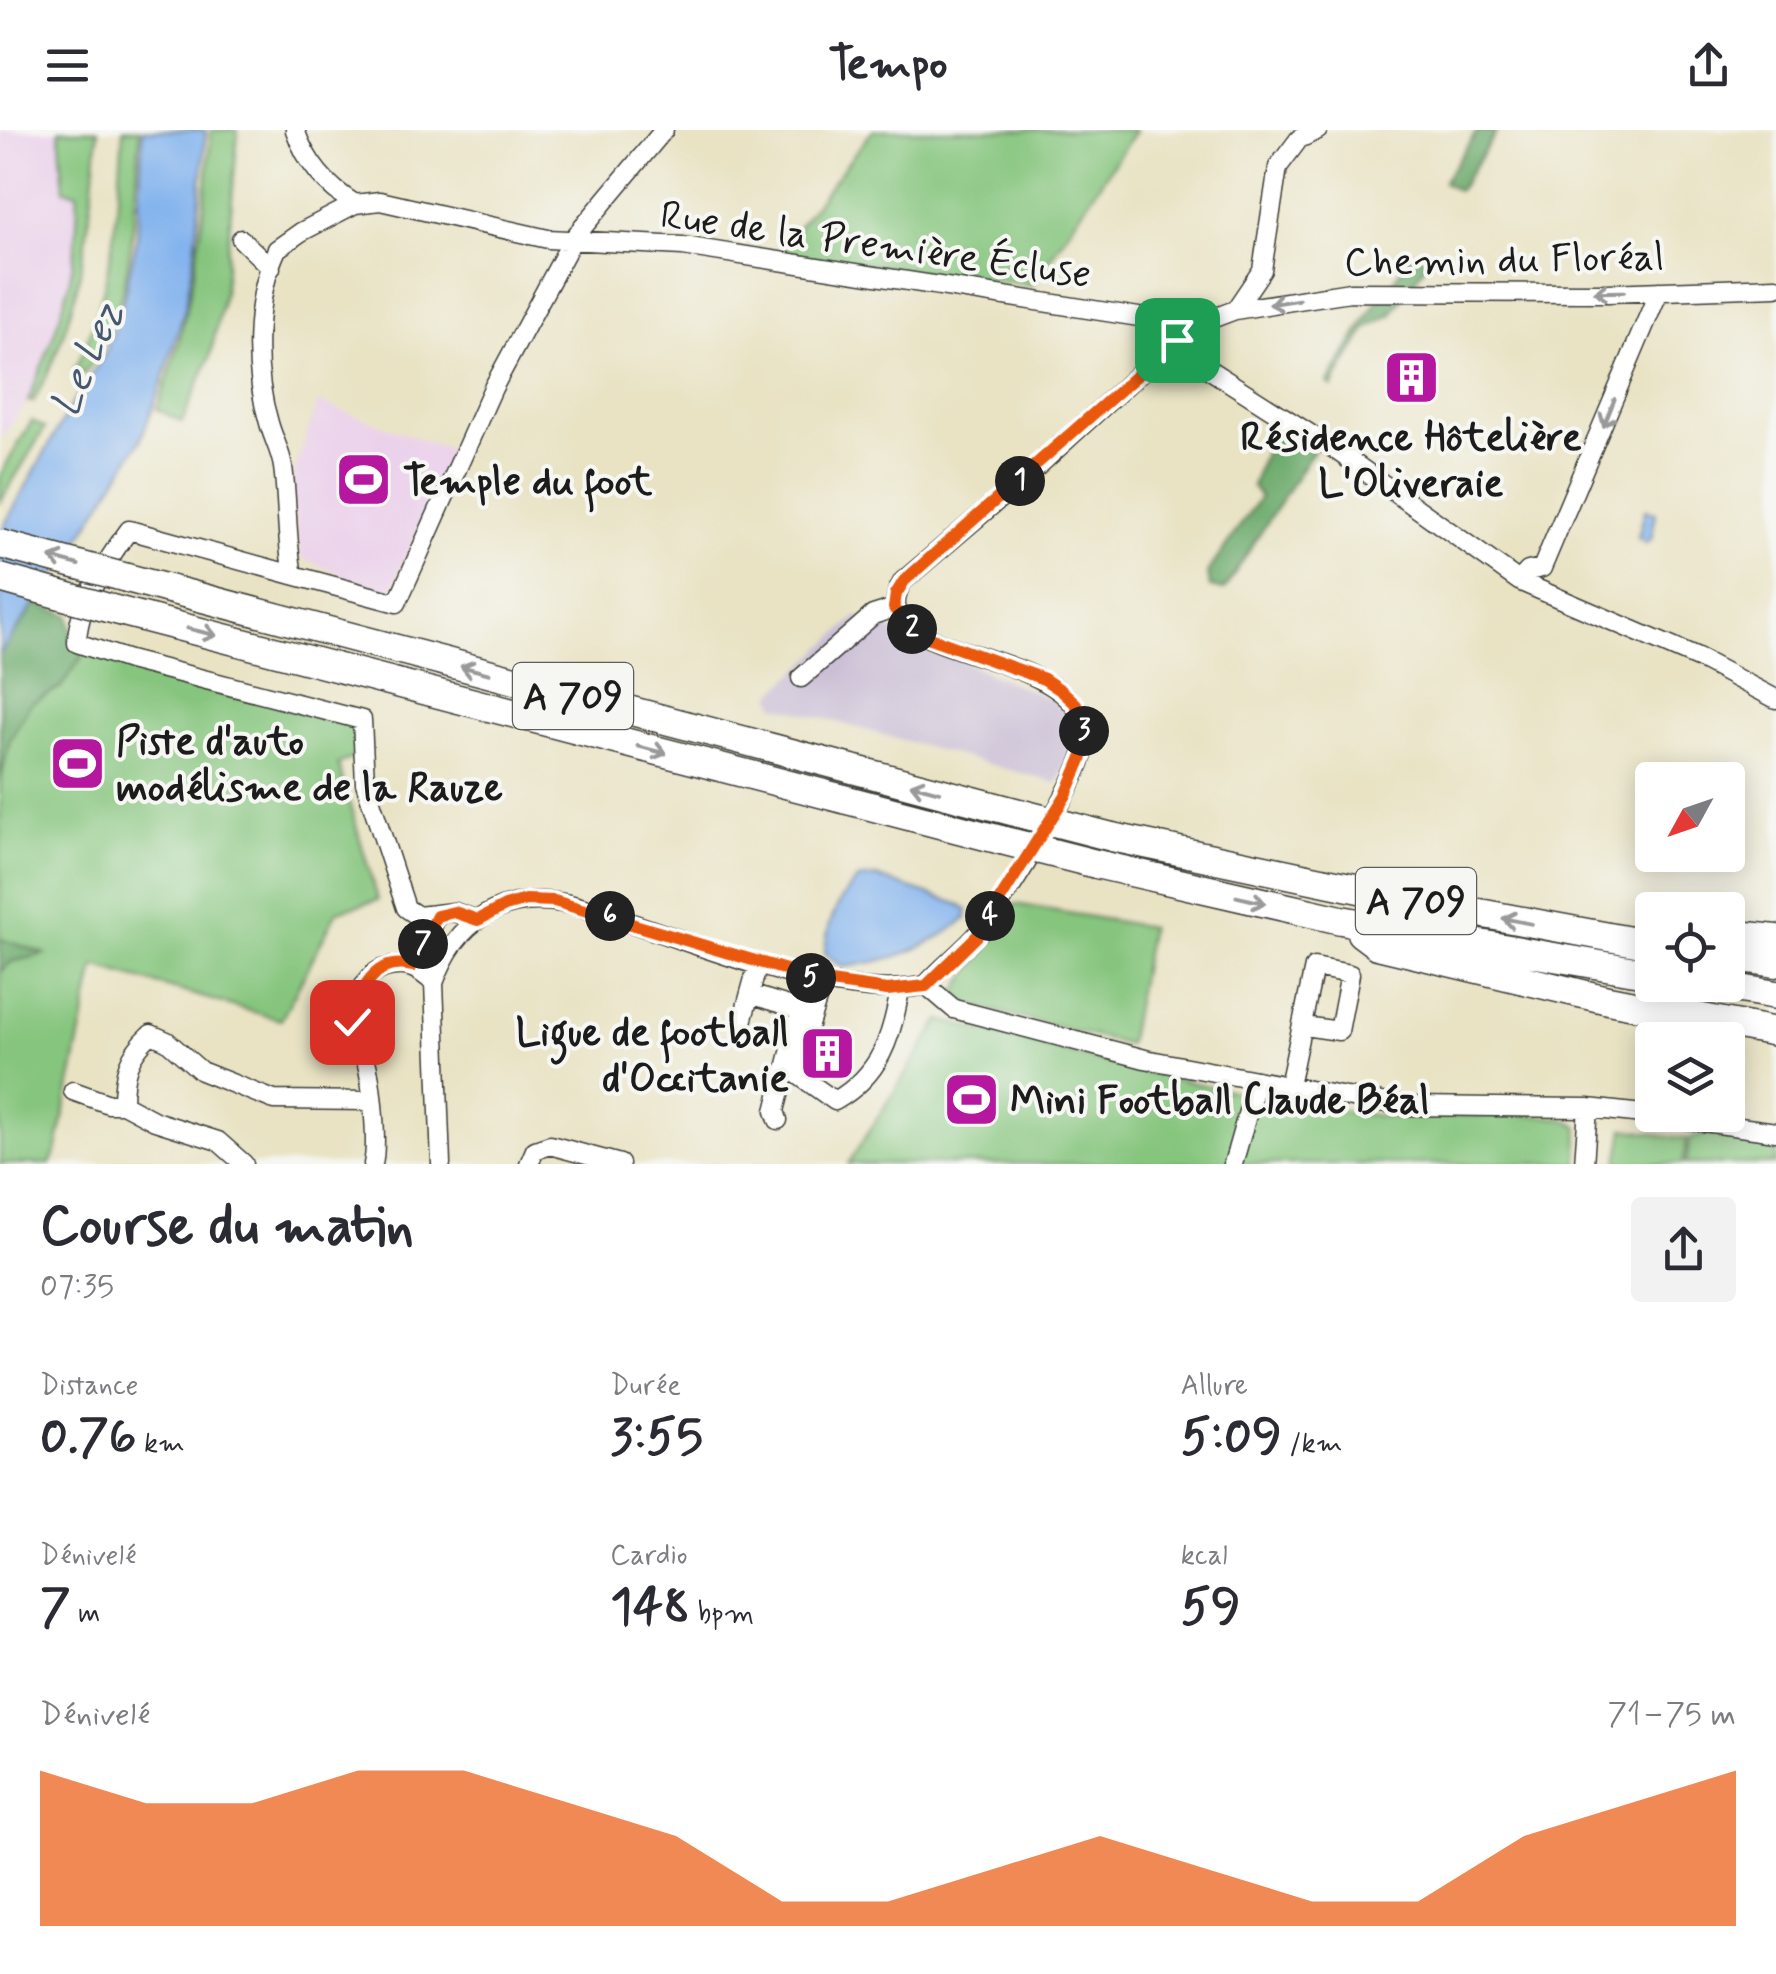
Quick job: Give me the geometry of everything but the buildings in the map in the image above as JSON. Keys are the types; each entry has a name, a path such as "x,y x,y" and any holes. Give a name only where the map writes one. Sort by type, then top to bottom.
{"highway":[{"name":"A 709","path":"0,544 1112,837 1635,943"},
{"name":"A 709","path":"0,578 1096,864 1341,920 1635,971"},
{"path":"1341,920 1377,944 1488,973 1776,1032"},
{"path":"1612,940 1635,935"},
{"path":"1745,936 1776,939"},
{"path":"1745,958 1776,963"},
{"path":"1745,990 1776,995"}],"street":[{"path":"293,575 286,540 283,466 268,422 260,360 260,328 270,268 277,249 300,232 356,204 322,179 295,130"},
{"path":"478,920 454,912 418,916 406,908 364,782 362,720 148,666 78,643 77,624 114,550 130,530 397,602 493,388 573,239 664,130"},
{"path":"1235,310 1262,270 1278,167 1299,139 1318,130"},
{"name":"Rue de la Première Écluse","path":"356,204 380,201 548,238 721,251 1158,320 1191,358 1337,451 1519,581 1700,659 1776,699"},
{"path":"241,239 270,268"},
{"name":"Chemin du Floréal","path":"894,608 904,581 1190,327 1235,310 1350,292 1776,287"},
{"path":"1519,581 1528,571 1542,568 1659,291"},
{"path":"441,1164 434,982 456,939 478,920 505,906 526,900 554,901 758,964 869,989 926,986 977,936 1066,795 1086,748 1084,724 1076,704 1044,679 930,638 906,625 894,608 873,614 801,678"},
{"path":"412,966 437,916"},
{"path":"373,1164 365,1056 345,1037 367,981 376,970 400,964 412,966 434,982"},
{"path":"742,1022 758,964"},
{"path":"823,981 794,1072 835,1101 866,1076 890,1040 900,990"},
{"path":"926,986 954,1009 1144,1060 1289,1086 1409,1106 1588,1108 1635,1113"},
{"path":"750,994 800,1010 775,1110 778,1120"},
{"path":"1289,1086 1304,1026"},
{"path":"123,1104 127,1062 150,1034 166,1041 201,1071 274,1100 371,1101"},
{"path":"1234,1164 1257,1080"},
{"path":"72,1091 109,1104 123,1104 155,1120 218,1141 244,1164"},
{"path":"1584,1164 1588,1108"},
{"path":"1745,1128 1776,1132"},
{"path":"529,1164 535,1150 550,1145 620,1164"}],"shaded area":[{"path":"0,130 59,130 64,189 77,192 79,234 63,317 28,401 0,439"},
{"path":"318,402 453,451 389,594 302,558 290,485"},
{"path":"857,616 1054,701 1070,720 1072,753 1057,783 775,705 772,694"}],"green space":[{"path":"59,130 98,130 95,165 87,235 72,304 62,338 33,402 28,401 65,299 75,248 77,193 64,190"},
{"path":"123,130 140,130 129,257 114,319 84,374 74,370 105,283"},
{"path":"211,130 238,130 224,292 210,357 182,422 157,409 179,341 194,272"},
{"path":"873,130 1136,130 1032,285 781,254"},
{"path":"1478,130 1498,130 1458,191 1443,182"},
{"path":"1412,252 1428,261 1391,315 1367,328 1332,387 1328,383 1378,299"},
{"path":"1276,420 1316,446 1224,590 1210,587 1208,572 1260,497 1252,486"},
{"path":"32,421 45,428 0,502 0,475"},
{"path":"36,604 69,615 73,642 86,651 60,688 31,703 10,739 0,782 0,654"},
{"path":"86,651 355,726 356,757 338,764 378,900 337,911 281,1020 95,966 57,1148 50,1164 0,1164 0,972 11,962 43,953 0,939 0,782 10,739 31,703 60,688"},
{"path":"1015,904 1150,927 1128,1045 967,1004 955,993"},
{"path":"0,939 45,954 11,962 0,972"},
{"path":"940,1020 1164,1076 1333,1109 1408,1118 1519,1115 1566,1120 1579,1127 1578,1164 848,1164"},
{"path":"1624,1129 1687,1139 1683,1164 1618,1164"},
{"path":"1708,1133 1776,1142 1776,1164 1686,1164 1690,1139"}],"water":[{"path":"143,130 206,130 195,253 185,308 140,441 84,532 0,654 0,533 72,404 105,354 121,310 137,239"},
{"path":"1645,510 1656,513 1651,540 1646,543 1638,538"},
{"path":"876,877 961,905 968,910 966,919 908,952 842,967 825,954 830,923 844,895 858,879"}],"place":[{"name":"Résidence Hôtelière L'Oliveraie","path":"1411,377"},
{"name":"Temple du foot","path":"364,480"},
{"name":"Piste d'auto modélisme de la Rauze","path":"77,763"},
{"name":"Ligue de football d'Occitanie","path":"828,1054"},
{"name":"Mini Football Claude Béal","path":"971,1099"}],"route":[{"path":"352,1022 367,981 376,970 400,964 412,966 437,916 454,912 478,920 505,906 540,899 592,910 758,964 844,986 905,990 926,986 977,936 1066,795 1086,748 1084,724 1076,704 1062,691 1044,679 930,638 906,625 894,608 896,594 904,581 1177,340"}],"water label":[{"name":"Le Lez","path":"85,358"}]}
